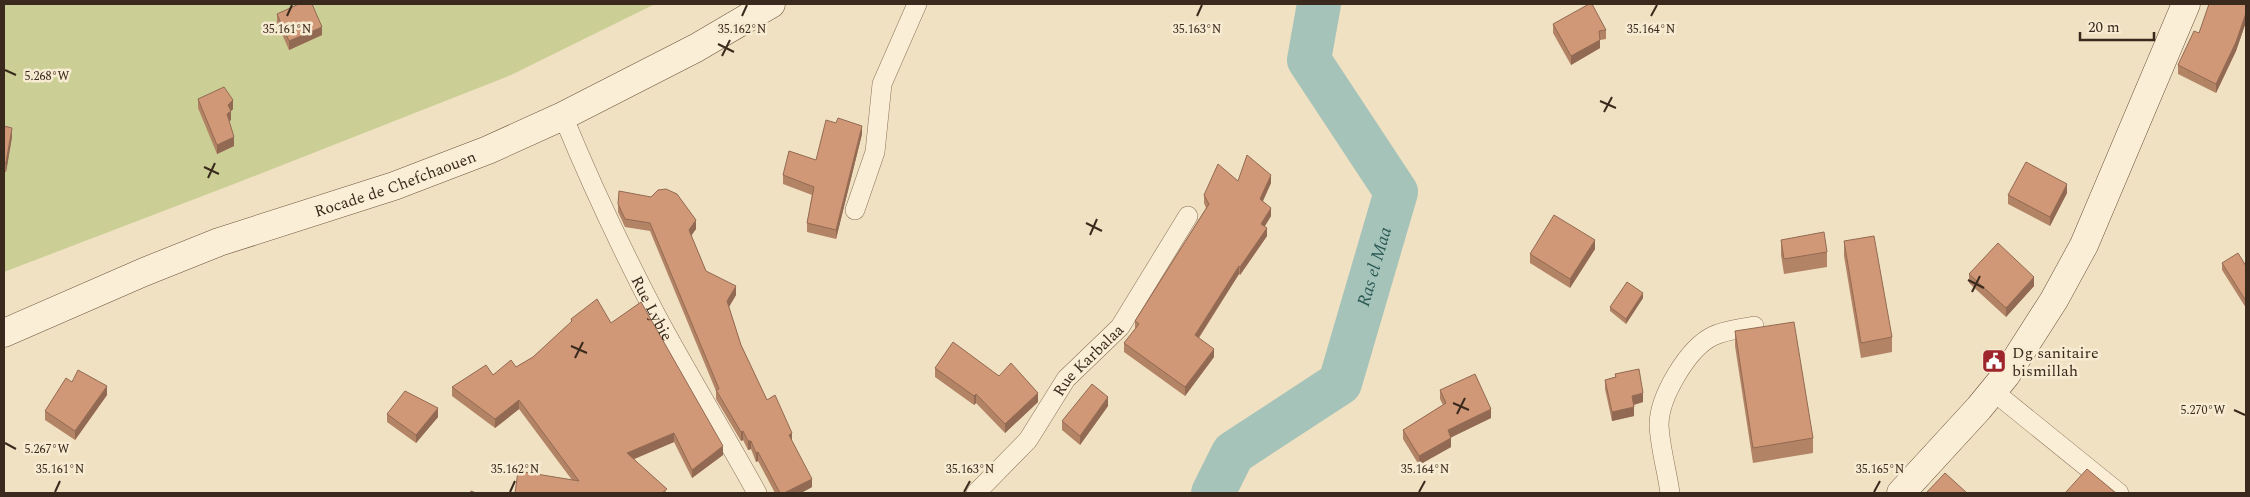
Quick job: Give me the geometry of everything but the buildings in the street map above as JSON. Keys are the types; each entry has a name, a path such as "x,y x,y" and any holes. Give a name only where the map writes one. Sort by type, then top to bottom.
{"main road":[{"name":"Rocade de Chefchaouen","path":"4,333 136,275 219,242 394,186 488,150 563,116 696,48 771,4"},
{"path":"1901,493 2006,375 2054,300 2084,244 2186,4"}],"street":[{"path":"855,210 875,152 882,84 916,4"},
{"name":"Rue Lybie","path":"563,116 590,182 656,316 757,493"},
{"name":"Rue Karbalaa","path":"976,493 1028,440 1066,379 1120,327 1188,216"},
{"path":"1670,493 1659,425 1665,396 1696,349 1711,337 1727,331 1754,326"},
{"path":"1993,391 2119,493"}],"green space":[{"path":"4,4 655,4 511,75 4,272"}],"waterway":[{"name":"Ras el Maa","path":"1213,493 1233,453 1340,383 1396,192 1309,60 1319,4"}],"place":[{"name":"Dg sanitaire bismillah","path":"1994,361"}]}
